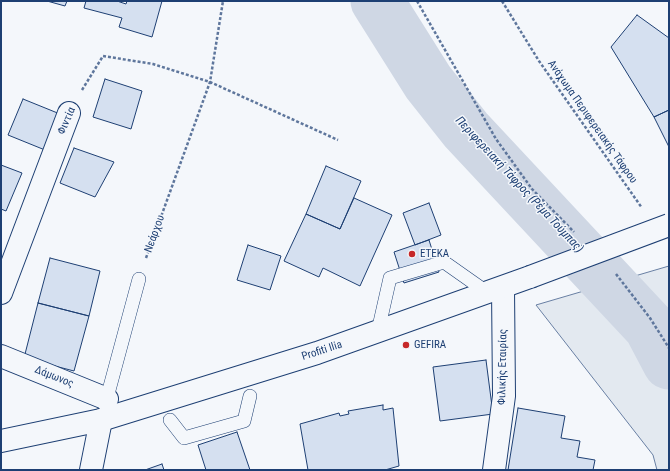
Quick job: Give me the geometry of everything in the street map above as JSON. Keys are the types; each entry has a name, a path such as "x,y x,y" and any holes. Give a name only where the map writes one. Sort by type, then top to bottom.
{"main road":[{"name":"Φιντία","path":"1,293 69,113"},
{"name":"Profiti Ilia","path":"1,441 102,420 309,356 495,290 663,227"},
{"name":"Φιλικής Εταιρίας","path":"494,470 504,396 495,290"},
{"name":"Δάμωνος","path":"1,356 107,399"},
{"path":"91,470 102,420"}],"lane":[{"path":"378,331 390,278 444,262 495,290"},
{"path":"102,420 139,279"},
{"path":"170,420 184,438 244,421 250,396"}],"path":[{"name":"Νεάρχου","path":"139,279 210,82 223,1"},
{"path":"417,1 496,139 532,189 578,236"},
{"name":"Ανάχωμα Περιφερειακής Τάφρου","path":"502,1 540,61 663,227"},
{"name":"Φιντία","path":"69,113 103,56 153,64 210,82"},
{"path":"210,82 338,140"},
{"path":"614,271 650,318 669,348"}],"shaded area":[{"path":"669,266 669,470 657,470 653,455 536,305"}],"building":[{"path":"47,1 67,1 65,6"},
{"path":"86,1 117,1 126,4 127,1 162,1 152,37 119,27 122,18 84,8"},
{"path":"637,15 669,38 669,110 654,117 611,47"},
{"path":"105,79 142,91 131,129 93,117"},
{"path":"23,99 60,114 45,150 8,135"},
{"path":"669,110 669,147 654,117"},
{"path":"74,148 114,162 95,197 60,183"},
{"path":"1,165 22,173 6,211 1,209"},
{"path":"326,166 361,181 340,229 306,214"},
{"path":"354,198 392,215 360,286 323,268 319,277 284,261 306,214 340,229"},
{"path":"429,203 441,235 415,245 403,213"},
{"path":"429,240 439,272 404,283 394,252"},
{"path":"248,245 281,256 270,290 237,280"},
{"path":"50,258 100,271 89,316 38,303"},
{"path":"38,303 89,316 74,371 24,358"},
{"path":"486,360 493,414 440,421 433,367"},
{"path":"383,405 383,410 393,408 399,466 385,470 308,470 300,424 339,413 340,416 349,414 348,411"},
{"path":"518,408 565,416 561,438 580,441 577,457 595,460 593,470 508,470"},
{"path":"237,432 250,470 206,470 198,445"},
{"path":"162,464 164,470 145,470"}],"waterway":[{"name":"Περιφερειακή Τάφρος (Ρέμα Τούμπας)","path":"377,1 428,82 466,130 650,327 669,363"}],"place":[{"name":"ΕΤΕΚΑ","path":"412,254"},
{"name":"GEFIRA","path":"406,345"}]}
